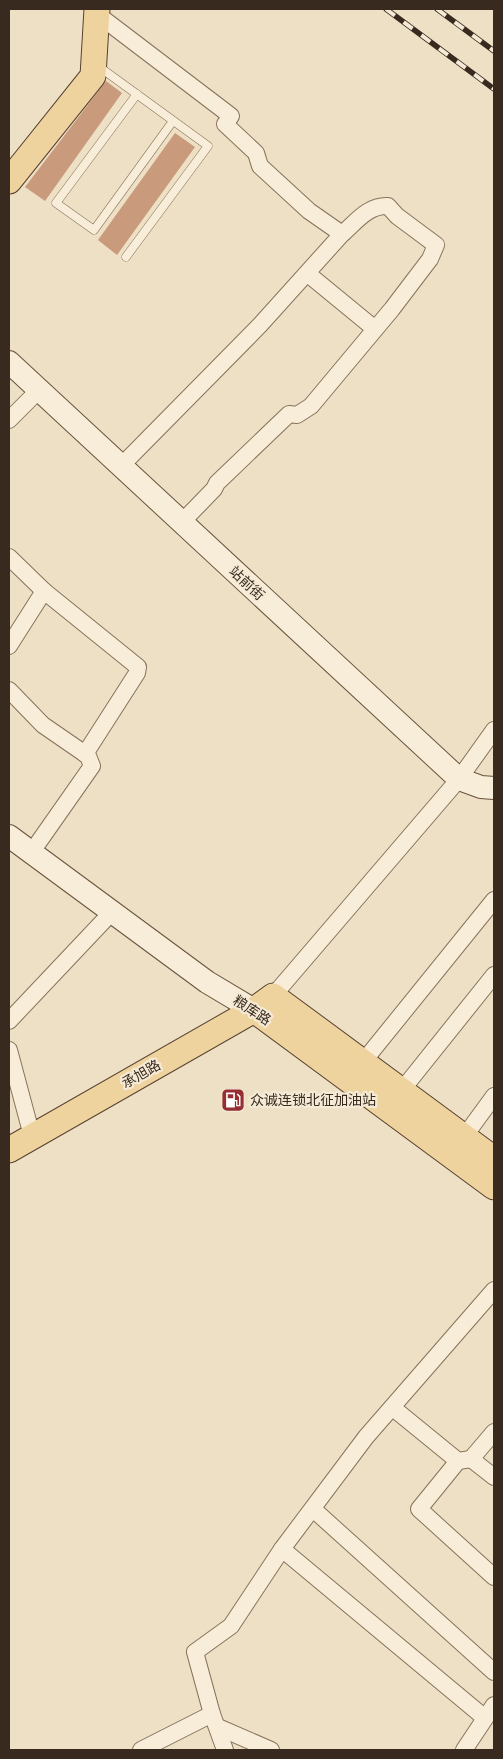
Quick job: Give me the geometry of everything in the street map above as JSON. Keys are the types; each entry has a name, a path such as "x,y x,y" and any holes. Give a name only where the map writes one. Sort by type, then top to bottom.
{"main road":[{"path":"9,180 93,76 97,12"},
{"name":"粮库路","path":"263,1003 363,1062 494,1159"},
{"name":"粮库路","path":"263,1003 494,1187"},
{"name":"承旭路","path":"9,1150 263,1003"}],"street":[{"path":"97,12 231,116 225,124 256,153 260,166 309,211 342,234"},
{"path":"121,466 308,274 342,234 371,208 378,205 388,206 397,216 436,244 430,259 311,406 298,415 289,414 217,483 214,489 182,522"},
{"path":"308,274 375,329"},
{"name":"站前街","path":"9,362 459,779 481,787 494,788"},
{"path":"9,420 39,390"},
{"path":"9,557 44,592 138,667 137,673 85,754"},
{"path":"9,646 44,592"},
{"path":"9,690 43,725 85,754 92,766 31,853"},
{"path":"263,1003 459,779 494,730"},
{"name":"粮库路","path":"9,836 207,982 263,1003"},
{"path":"363,1062 494,900"},
{"path":"9,1020 112,912"},
{"path":"402,1090 494,975"},
{"path":"9,1050 15,1096 32,1136"},
{"path":"464,1137 494,1096"},
{"path":"225,1750 195,1652 231,1626 282,1549 366,1437 491,1301"},
{"path":"393,1408 465,1460 494,1477"},
{"path":"494,1432 419,1509 494,1577"},
{"path":"313,1509 494,1672"},
{"path":"282,1549 490,1711 464,1750"},
{"path":"141,1750 215,1720"},
{"path":"215,1720 271,1750"}],"lane":[{"path":"94,63 208,146 126,257"},
{"path":"137,94 56,204 94,230 173,121"}],"building":[{"path":"106,81 122,93 45,201 25,187"},
{"path":"175,133 195,147 117,255 98,240"}],"railway":[{"path":"386,9 494,89"},
{"path":"437,9 494,51"}],"place":[{"name":"众诚连锁北征加油站","path":"233,1100"}]}
